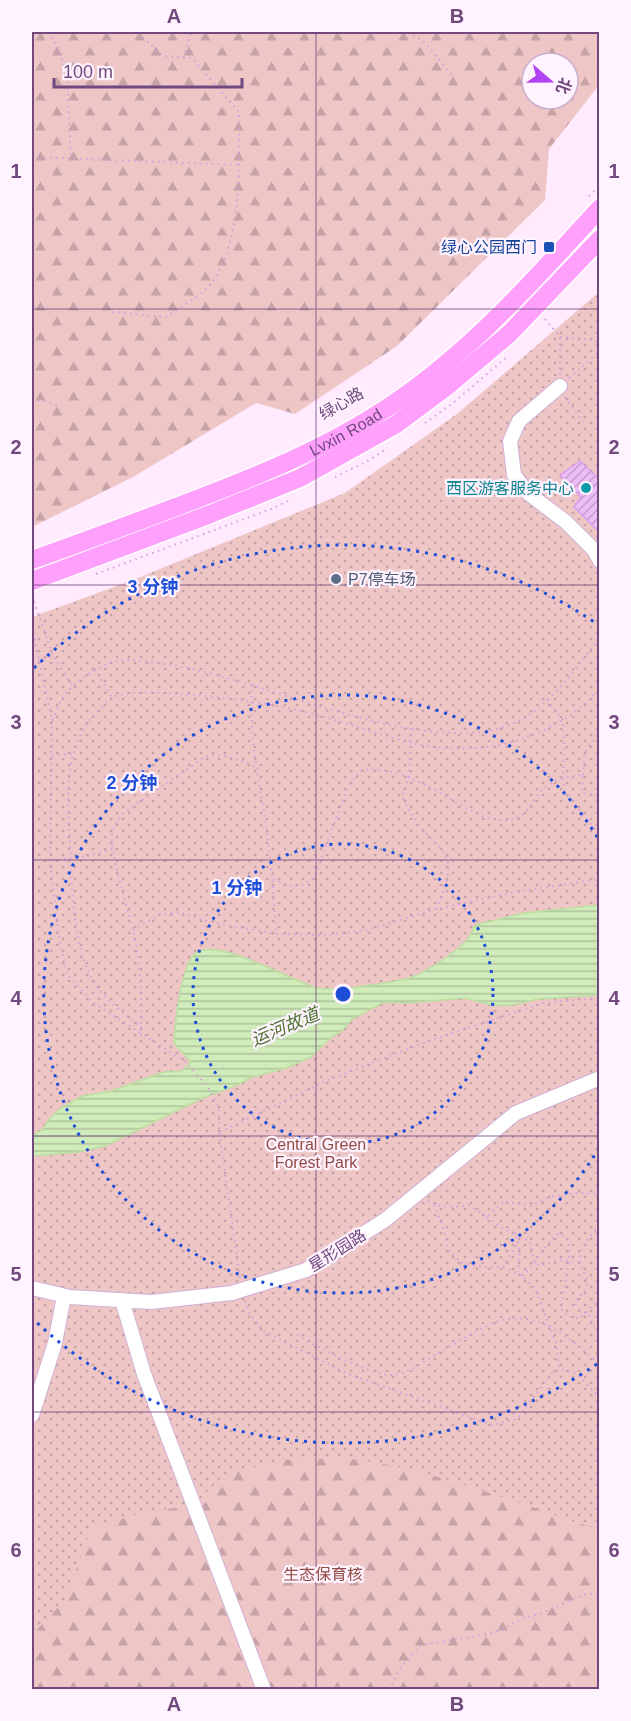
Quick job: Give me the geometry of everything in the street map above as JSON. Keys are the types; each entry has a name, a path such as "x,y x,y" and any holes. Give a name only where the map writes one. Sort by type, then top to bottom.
{"main road":[{"name":"Lvxin Road","path":"32,560 239,484 298,457 400,399 453,357 502,312 592,205"},
{"name":"Lvxin Road","path":"32,581 300,478 395,425 446,387 509,334 600,238"}],"street":[{"path":"560,386 519,421 510,441 514,475 529,494 566,522 594,550 600,561"},
{"name":"星形园路","path":"32,1288 64,1296 151,1302 232,1293 306,1270 385,1220 516,1113 600,1078"},
{"path":"32,1415 55,1343 64,1296"},
{"path":"122,1300 144,1374 264,1689"}],"path":[{"path":"48,32 59,50 67,76 71,158"},
{"path":"112,312 166,317 210,285 228,252 240,180 239,112 192,58 163,56 136,32"},
{"path":"183,58 191,32"},
{"path":"408,32 426,43 452,76"},
{"path":"32,157 240,165"},
{"path":"592,205 600,185"},
{"path":"545,319 560,337 560,386 566,399 583,422"},
{"path":"560,337 600,342"},
{"path":"560,386 600,351"},
{"path":"32,400 46,401 62,407"},
{"path":"478,486 514,475"},
{"path":"32,596 53,656 73,687"},
{"path":"32,627 52,720 50,860 58,938 67,974 92,1002 141,1036 186,1062 208,1087 219,1108 219,1132 242,1290 248,1311 263,1331 346,1373 492,1425 517,1419 550,1374 559,1369 576,1373 600,1398"},
{"path":"52,720 63,698 95,669 115,661 137,660 192,668 380,723 460,734 495,728 519,720 547,700 581,664 600,636"},
{"path":"32,662 53,656"},
{"path":"95,669 112,698"},
{"path":"253,684 251,702 255,767 273,879 276,934"},
{"path":"142,1028 101,992 86,968 77,934 68,776 73,754 84,726 112,698 134,693 214,696 299,710 411,743 453,748 484,748 543,732 585,705 600,689"},
{"path":"547,700 562,720 565,792 600,835"},
{"path":"411,728 408,778 402,796 409,811 425,832 446,853 448,865 445,885 437,909"},
{"path":"600,731 594,736 585,752 582,793 596,795 600,798"},
{"path":"51,755 73,754"},
{"path":"141,1036 143,1005 140,974 133,930 113,849 114,827 122,814 206,756 217,754 231,757 255,767"},
{"path":"273,879 287,885 302,886 314,878 348,786 362,770 378,768 408,778 470,810 492,819 509,820 525,814 545,787 563,778 583,775"},
{"path":"50,860 78,858 113,849"},
{"path":"133,930 159,915 178,912 210,922 276,934 328,935 366,930 437,909 515,892 600,879"},
{"path":"219,1132 326,1081 431,1040 543,1003 600,998"},
{"path":"418,1193 434,1205 450,1207 469,1204 503,1229 530,1242 535,1264"},
{"path":"487,1217 504,1201 531,1206 549,1197 574,1193 600,1194"},
{"path":"434,1205 443,1226 448,1250 462,1263 482,1267 503,1267 518,1273 535,1288 556,1343 559,1369"},
{"path":"600,1226 586,1240 580,1262 588,1282 575,1304 591,1317 592,1325 598,1328 600,1326"},
{"path":"515,1233 520,1251 518,1273"},
{"path":"522,1276 535,1264 547,1244 558,1234 566,1236 568,1260 562,1311 568,1317 580,1318 600,1299"},
{"path":"503,1267 518,1242"},
{"path":"535,1264 543,1265 555,1260 580,1262"},
{"path":"297,1335 375,1372 397,1375 492,1323 515,1317 536,1320 569,1337 600,1365"},
{"path":"389,1689 401,1667 421,1645 465,1639 502,1630 523,1618 540,1614 571,1599 587,1594 600,1594"}],"green space":[{"path":"32,32 599,32 599,85 580,109 580,51 520,51 520,111 579,111 549,149 545,200 397,346 295,414 256,403 133,477 32,527"},
{"name":"Central Green Forest Park","path":"599,292 599,1689 32,1690 32,617 133,580 345,493 457,414"},
{"name":"生态保育核","path":"342,1458 390,1465 437,1477 599,1529 599,1689 32,1690 32,1635 65,1600 91,1528 142,1513 194,1505 223,1476 281,1460"}],"water":[{"name":"运河故道","path":"599,905 599,995 538,999 513,1005 491,1005 465,998 408,1003 384,1002 352,1019 341,1032 334,1035 311,1057 286,1068 252,1077 203,1098 105,1146 79,1152 32,1156 32,1136 42,1130 61,1108 82,1096 111,1091 164,1072 182,1071 191,1062 174,1043 177,1008 183,980 191,958 197,952 208,949 222,951 256,962 317,988 346,988 394,982 418,974 461,946 475,925 524,913"}],"building":[{"name":"西区游客服务中心","path":"580,461 600,480 600,533 574,507 581,497 560,475"}],"place":[{"name":"绿心公园西门","path":"549,247"},
{"name":"西区游客服务中心","path":"586,488"},
{"name":"P7停车场","path":"336,579"}]}
